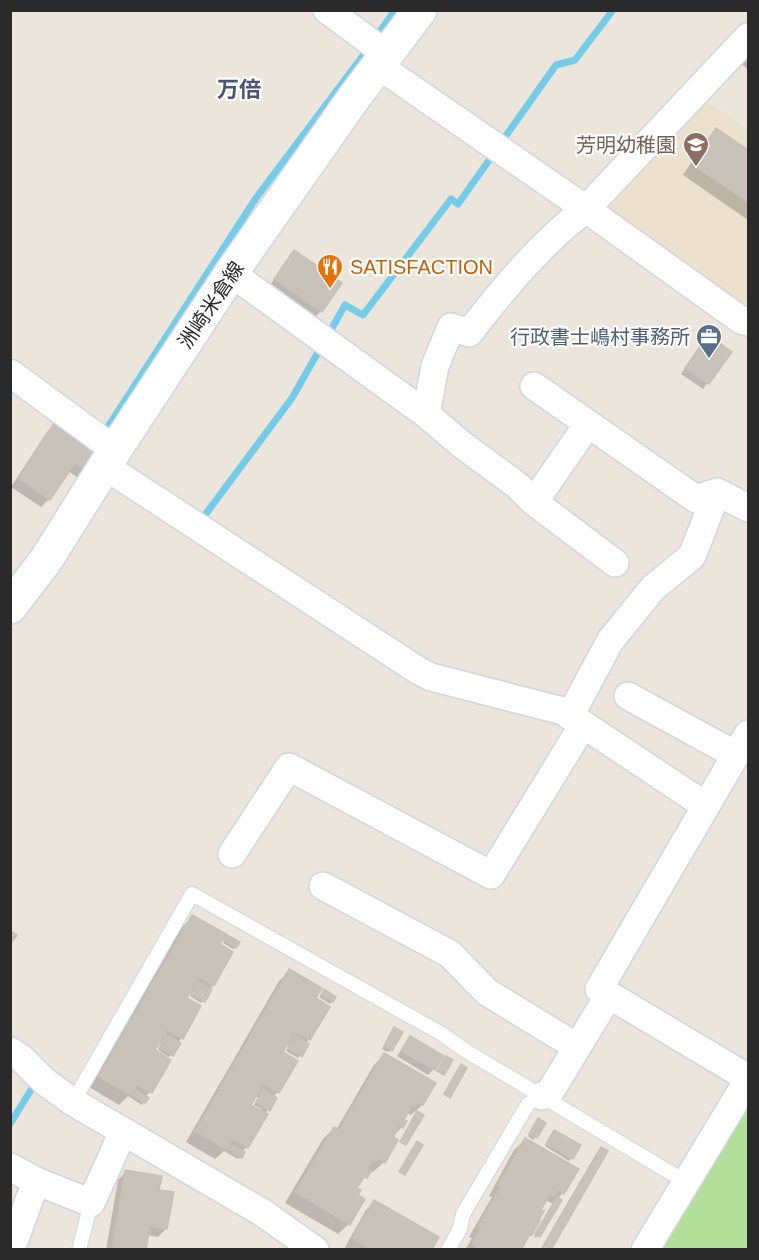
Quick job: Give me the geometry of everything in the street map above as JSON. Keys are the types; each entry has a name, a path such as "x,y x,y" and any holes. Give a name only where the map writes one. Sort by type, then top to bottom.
{"main road":[{"name":"洲崎米倉線","path":"10,607 46,560 231,273 347,109 378,52 420,10"}],"street":[{"path":"327,10 378,52 586,209 741,320 748,322"},
{"path":"426,414 435,366 451,327 469,333 530,262 586,209 748,37"},
{"path":"231,273 426,414 461,444 518,486 534,502 615,563"},
{"path":"10,372 110,459 419,671 431,677 563,711 706,806"},
{"path":"534,386 696,499 717,492 748,508"},
{"path":"534,502 588,424"},
{"path":"232,854 290,767 491,875 576,721 610,641 653,588 692,556 717,492"},
{"path":"628,696 742,744 599,989 748,1079 645,1250"},
{"path":"323,886 450,954 487,992 578,1047"},
{"path":"542,1096 550,1092 609,995"},
{"path":"10,1051 21,1058 44,1081 74,1102 263,1214 315,1250"},
{"path":"10,1167 36,1181 91,1203 123,1132"},
{"path":"11,1250 36,1181"}],"lane":[{"path":"74,1102 192,894 442,1034 466,1051 686,1182"},
{"path":"448,1250 460,1229 463,1214 528,1104 542,1096"},
{"path":"79,1250 91,1203"}],"shaded area":[{"name":"芳明幼稚園","path":"707,101 748,130 748,304 732,297 607,207"}],"green space":[{"path":"748,1102 748,1249 660,1250"}],"building":[{"path":"716,128 748,150 748,202 692,164"},
{"path":"294,250 342,283 322,312 274,279"},
{"path":"708,335 732,352 709,384 685,368"},
{"path":"55,422 103,454 90,473 75,463 50,500 18,478"},
{"path":"192,915 226,934 220,944 233,952 214,986 199,977 187,998 201,1006 183,1039 167,1030 155,1050 171,1060 152,1093 137,1085 131,1095 98,1076"},
{"path":"10,931 17,935 10,945"},
{"path":"227,935 240,942 236,948 224,940"},
{"path":"289,969 322,988 316,998 330,1007 310,1040 295,1032 283,1052 298,1061 279,1093 263,1084 251,1105 268,1114 248,1148 233,1139 227,1150 195,1131"},
{"path":"198,981 212,989 205,1002 191,994"},
{"path":"324,989 336,997 333,1002 321,995"},
{"path":"394,1027 403,1032 392,1051 384,1046"},
{"path":"166,1035 181,1043 173,1056 159,1048"},
{"path":"295,1035 309,1044 302,1057 288,1048"},
{"path":"410,1036 444,1056 435,1070 401,1051"},
{"path":"384,1053 436,1083 423,1105 418,1102 415,1107 412,1105 404,1120 407,1121 403,1128 400,1125 393,1137 398,1140 385,1163 378,1158 376,1161 373,1160 367,1169 371,1172 367,1178 364,1177 357,1188 361,1190 358,1195 365,1199 350,1225 295,1192 334,1127 339,1130"},
{"path":"446,1056 453,1060 444,1075 437,1071"},
{"path":"461,1064 467,1068 450,1098 444,1094"},
{"path":"263,1089 277,1098 270,1111 256,1102"},
{"path":"136,1090 149,1098 145,1103 133,1096"},
{"path":"417,1111 424,1115 406,1145 400,1142"},
{"path":"538,1118 546,1123 537,1138 529,1134"},
{"path":"554,1130 581,1145 573,1159 546,1144"},
{"path":"525,1138 579,1169 564,1194 558,1190 554,1196 550,1194 541,1210 544,1211 540,1221 521,1250 474,1250 476,1246 472,1243 482,1227 478,1226"},
{"path":"417,1141 423,1145 405,1175 399,1172"},
{"path":"233,1145 245,1152 242,1158 229,1150"},
{"path":"601,1147 608,1151 551,1250 541,1250"},
{"path":"125,1170 162,1176 159,1190 174,1192 167,1229 150,1226 146,1250 112,1250"},
{"path":"557,1197 562,1200 540,1237 535,1234"},
{"path":"374,1200 439,1237 432,1250 371,1250 352,1238"}],"waterway":[{"path":"374,40 395,10"},
{"path":"505,137 556,65 575,60 613,10"},
{"path":"106,430 256,198 368,49"},
{"path":"327,337 345,305 363,315 451,199 458,204 490,159"},
{"path":"202,519 292,398 321,347"},
{"path":"10,1124 34,1085"}],"place":[{"name":"芳明幼稚園","path":"696,168"},
{"name":"SATISFACTION","path":"330,290"},
{"name":"行政書士嶋村事務所","path":"709,360"}],"district":[{"name":"万倍","path":"239,89"}]}
